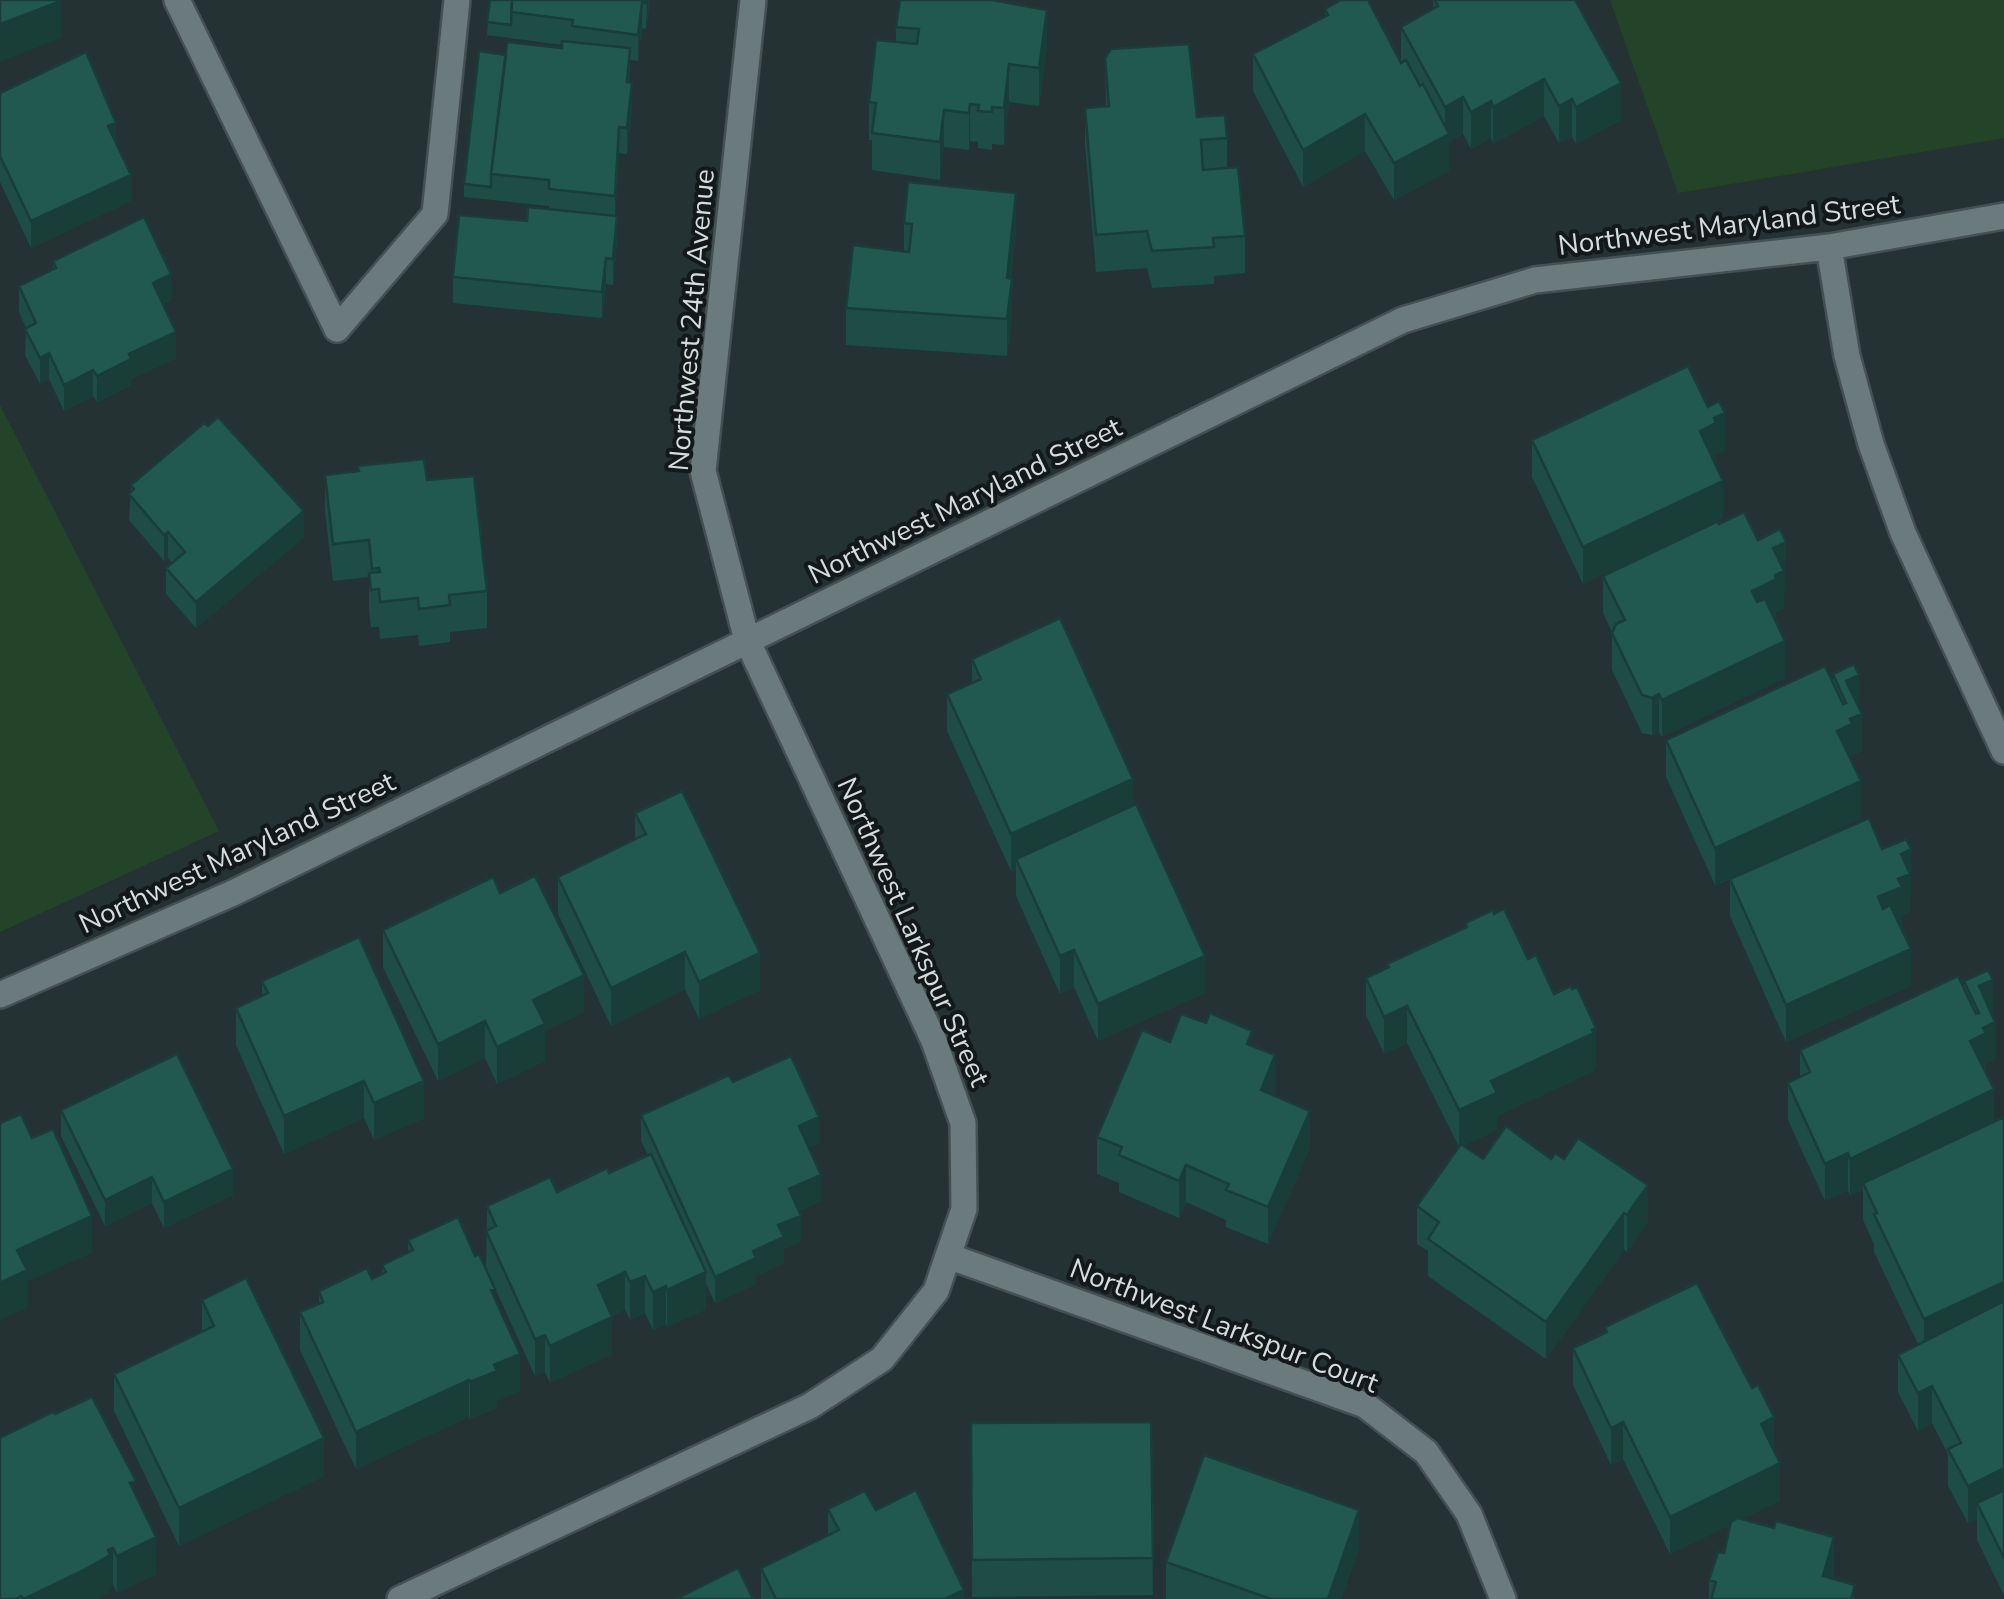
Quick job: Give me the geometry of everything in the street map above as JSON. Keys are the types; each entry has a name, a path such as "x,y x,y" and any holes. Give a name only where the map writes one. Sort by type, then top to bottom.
{"street":[{"path":"177,0 337,329 435,214 458,0"},
{"name":"Northwest 24th Avenue","path":"747,640 703,472 754,0"},
{"name":"Northwest Maryland Street","path":"0,995 233,892 1402,320 1535,280 1829,247 2004,216"},
{"path":"1829,247 1847,356 1872,444 1903,533 2004,751"},
{"name":"Northwest Larkspur Street","path":"400,1599 810,1406 882,1359 936,1291 964,1209 963,1122 934,1041 747,640"},
{"name":"Northwest Larkspur Court","path":"948,1256 1364,1406 1426,1452 1469,1514 1503,1599"}],"green space":[{"path":"1610,0 2004,0 2004,138 1678,193"},
{"path":"0,405 219,831 0,932"}],"building":[{"path":"0,0 60,0 61,1 0,24"},
{"path":"490,0 512,0 511,25 487,22"},
{"path":"512,0 647,0 642,2 638,35 572,26 573,20 511,12"},
{"path":"900,0 992,0 1047,10 1039,68 1009,64 1004,108 978,111 979,105 970,104 969,113 944,110 940,142 872,133 876,103 869,102 876,40 917,44 919,29 896,27"},
{"path":"1341,0 1368,0 1401,63 1406,60 1420,86 1423,84 1449,134 1394,163 1365,114 1303,150 1253,54 1328,15 1325,9"},
{"path":"1435,0 1575,0 1621,83 1576,107 1572,99 1559,106 1544,79 1493,107 1491,101 1471,112 1463,97 1445,107 1401,27 1438,6"},
{"path":"562,41 630,48 627,82 632,83 627,128 619,127 615,196 549,189 549,180 491,174 507,42 562,48"},
{"path":"1189,44 1197,117 1225,115 1227,138 1201,140 1203,170 1238,167 1245,236 1213,238 1214,247 1152,251 1147,231 1096,235 1085,108 1109,106 1105,58 1111,49"},
{"path":"479,51 506,55 491,187 464,184"},
{"path":"86,52 116,123 108,126 131,175 31,221 0,156 0,93"},
{"path":"908,182 1016,193 1007,319 846,308 853,245 909,252 912,224 904,223"},
{"path":"528,207 617,216 613,259 606,258 602,292 453,277 459,215 527,221"},
{"path":"144,217 171,274 153,283 176,332 129,354 131,359 97,376 93,370 64,385 49,353 40,358 25,329 36,323 19,286 56,268 53,261"},
{"path":"1688,366 1708,407 1719,401 1725,413 1700,431 1723,481 1583,547 1532,440"},
{"path":"218,417 304,511 196,602 166,568 185,552 168,532 164,535 129,494 134,489 131,485 204,423 208,426"},
{"path":"424,459 427,480 474,476 487,591 449,595 450,605 419,609 418,598 380,602 379,589 371,590 369,573 380,572 379,568 372,569 369,540 333,544 325,475 359,471 357,466"},
{"path":"1744,512 1758,540 1780,529 1786,542 1773,548 1784,571 1752,591 1757,602 1765,599 1785,641 1662,700 1659,694 1652,698 1642,695 1612,633 1616,624 1625,620 1603,576"},
{"path":"1060,618 1133,779 1011,834 947,694 981,679 972,659"},
{"path":"1854,664 1859,675 1846,681 1862,714 1837,731 1861,781 1715,848 1666,740 1825,666 1843,704 1846,703 1833,674"},
{"path":"682,791 760,953 699,982 685,952 611,988 558,877 646,834 635,813"},
{"path":"1136,804 1205,956 1098,1004 1074,950 1060,956 1016,859"},
{"path":"1869,818 1882,849 1906,839 1911,849 1901,854 1910,874 1898,879 1902,887 1878,897 1883,909 1890,905 1911,949 1786,1005 1730,879"},
{"path":"535,876 584,975 533,1000 545,1024 497,1047 485,1021 438,1044 383,930 493,877 500,893"},
{"path":"1504,909 1528,959 1536,955 1554,994 1577,987 1596,1028 1594,1033 1491,1081 1497,1093 1459,1110 1407,1006 1384,1017 1366,978 1389,967 1387,964 1467,927 1465,923"},
{"path":"359,937 424,1081 374,1103 364,1081 284,1116 236,1008 268,993 262,981"},
{"path":"1988,970 1993,980 1979,986 1995,1022 1983,1028 1986,1033 1970,1041 1994,1089 1850,1159 1848,1153 1825,1164 1788,1083 1810,1072 1800,1050 1958,976 1976,1014 1979,1013 1964,981"},
{"path":"1210,1013 1252,1031 1247,1044 1275,1055 1261,1090 1310,1111 1268,1207 1226,1190 1229,1184 1186,1165 1179,1181 1119,1155 1122,1147 1097,1137 1142,1030 1170,1042 1181,1014 1206,1023"},
{"path":"177,1054 233,1169 164,1202 152,1177 105,1200 61,1110"},
{"path":"791,1056 819,1117 799,1126 821,1175 789,1189 801,1216 778,1225 784,1237 753,1251 756,1258 715,1277 641,1115 729,1075 733,1082"},
{"path":"21,1114 32,1138 53,1129 92,1216 17,1250 27,1270 0,1283 0,1123"},
{"path":"2004,1117 2004,1282 1924,1319 1863,1183"},
{"path":"1506,1126 1551,1159 1555,1153 1564,1159 1578,1138 1648,1185 1546,1322 1428,1239 1439,1222 1417,1206 1461,1144 1483,1159"},
{"path":"651,1154 706,1272 667,1290 666,1286 653,1292 645,1276 630,1282 625,1272 598,1285 612,1317 550,1346 545,1335 535,1339 486,1231 496,1226 487,1206 550,1177 557,1192 607,1168 609,1173"},
{"path":"458,1217 495,1289 491,1290 520,1354 494,1365 497,1371 356,1432 300,1312 323,1302 319,1291 367,1268 372,1279 386,1272 382,1265 413,1250 408,1240"},
{"path":"246,1278 324,1438 179,1508 114,1374 214,1326 202,1300"},
{"path":"1697,1283 1752,1388 1758,1385 1774,1417 1761,1424 1780,1463 1670,1517 1623,1422 1611,1428 1573,1348 1607,1332 1605,1327"},
{"path":"2004,1301 2004,1468 1968,1486 1948,1449 1961,1443 1932,1386 1918,1393 1898,1355"},
{"path":"92,1397 136,1481 130,1483 156,1537 117,1556 113,1548 108,1550 110,1555 24,1599 0,1599 0,1438"},
{"path":"1151,1422 1153,1558 972,1560 971,1423"},
{"path":"1204,1455 1359,1510 1328,1599 1271,1599 1166,1562"},
{"path":"916,1490 964,1590 945,1599 776,1599 761,1568 839,1530 828,1509 865,1491 876,1510"},
{"path":"2004,1490 2004,1558 1977,1503"},
{"path":"1738,1518 1774,1528 1776,1521 1834,1537 1823,1576 1855,1585 1851,1599 1711,1599 1716,1582 1709,1580 1718,1552 1724,1553 1731,1522"},
{"path":"738,1568 753,1599 676,1599"}]}
